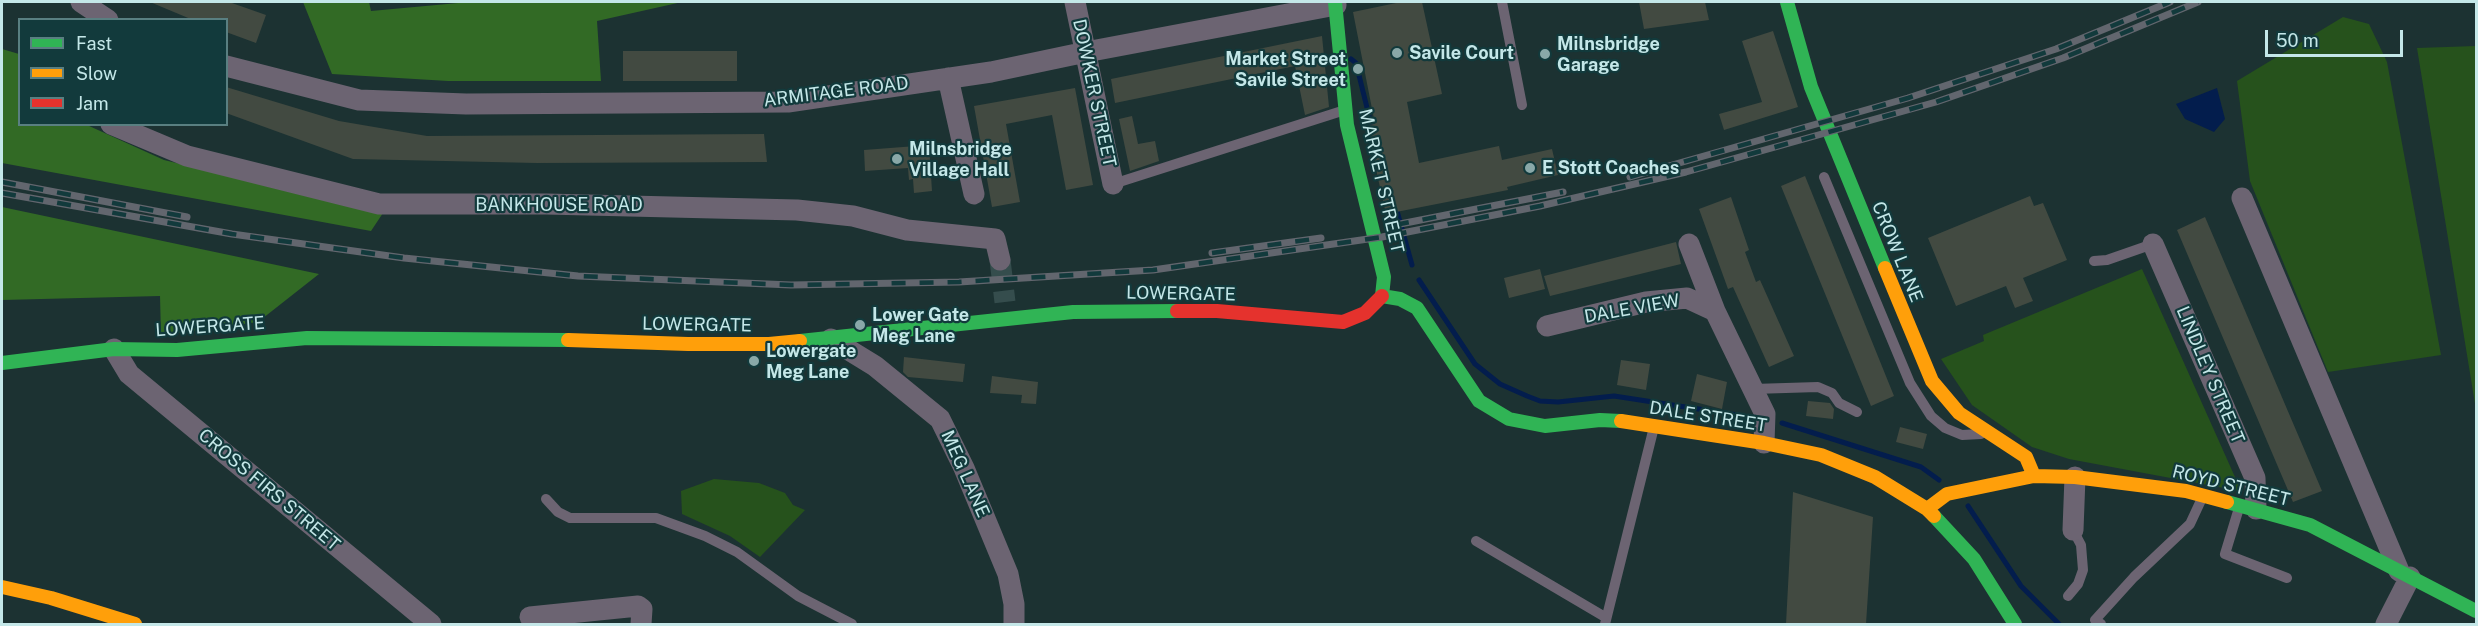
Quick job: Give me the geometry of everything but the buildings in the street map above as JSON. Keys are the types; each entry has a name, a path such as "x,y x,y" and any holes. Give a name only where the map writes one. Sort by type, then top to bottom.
{"street":[{"name":"DOWKER STREET","path":"1075,2 1113,184"},
{"name":"CROW LANE","path":"1787,2 1811,87 1932,381 1959,413 2026,457 2034,476"},
{"name":"ARMITAGE ROAD","path":"228,67 359,100 466,104 788,102 991,72 1339,4"},
{"name":"MARKET STREET","path":"1339,4 1347,125 1384,277 1382,296"},
{"path":"84,10 103,18"},
{"path":"948,78 974,194"},
{"name":"BANKHOUSE ROAD","path":"116,126 187,156 378,204 558,204 797,210 853,216 907,230 995,239 1000,260"},
{"path":"2242,198 2404,574 2386,624"},
{"path":"1689,244 1715,311 1765,414 1764,443"},
{"name":"LINDLEY STREET","path":"2153,244 2255,478 2248,507"},
{"name":"LOWERGATE","path":"2,363 114,349 177,350 307,338 498,338 769,344 831,339 1006,310 1217,311 1343,322 1365,313 1382,296"},
{"name":"DALE STREET","path":"1382,296 1400,299 1417,308 1479,402 1491,411 1526,424 1545,426 1600,420 1654,426 1764,443 1821,456 1875,477 1927,509 1974,559 2015,624"},
{"name":"DALE VIEW","path":"1547,326 1646,303 1687,298 1715,311"},
{"name":"MEG LANE","path":"831,339 875,366 940,418 964,468 1008,574 1014,604 1014,624"},
{"name":"CROSS FIRS STREET","path":"114,349 129,374 431,624"},
{"name":"ROYD STREET","path":"1927,509 1947,494 2034,476 2075,477 2186,491 2310,525 2476,611"},
{"path":"2073,530 2075,477"},
{"path":"2,587 51,598 135,624"},
{"path":"530,617 638,606 642,609 641,624"}],"lane":[{"path":"1502,2 1522,105"},
{"path":"1113,184 1345,110"},
{"path":"1824,177 1910,382 1931,416 1945,428 1962,435 1989,433"},
{"path":"2094,261 2107,260 2153,244"},
{"path":"1753,389 1818,387 1832,393 1839,403 1857,412"},
{"path":"1476,541 1605,621 1654,426"},
{"path":"2102,624 2095,620 2134,577 2190,524 2203,495"},
{"path":"546,500 558,512 570,518 596,520 656,518 705,536 737,552 798,596 852,624"},
{"path":"2248,507 2224,554 2287,578"},
{"path":"2068,597 2078,584 2083,570 2081,545 2073,530"}],"green space":[{"path":"303,2 369,2 371,11 469,2 682,2 597,21 601,81 448,81 332,74"},
{"path":"2343,17 2369,24 2387,62 2441,355 2328,372 2250,181 2237,81"},
{"path":"2476,46 2476,410 2417,48"},
{"path":"2,49 18,54 18,126 89,126 164,160 383,213 371,231 2,163"},
{"path":"2,207 319,274 258,322 161,335 160,296 2,300"},
{"path":"2142,269 2240,491 2069,459 2032,447 1972,405 1941,359 1984,341 1983,335"},
{"path":"714,479 759,483 785,493 793,505 805,510 760,557 730,536 682,514 681,491"}],"water":[{"path":"2217,88 2225,119 2214,132 2185,119 2176,104"}],"waterway":[{"path":"1351,59 1356,63 1371,124"},
{"path":"1397,211 1412,265"},
{"path":"1419,280 1475,364 1500,384 1527,396 1540,401 1558,402 1614,396 1744,416"},
{"path":"1782,423 1921,467 1939,480"},
{"path":"1968,506 2021,586 2059,624"}],"tunnel":[{"path":"1000,260 1005,302"}],"railway":[{"path":"1630,177 1908,98 2056,49 2170,2"},
{"path":"2,193 232,234 404,258 578,276 791,285 959,282 1153,270 1382,237 1540,206 1686,172 1936,102 2063,58 2198,2"},
{"path":"2,182 187,217"},
{"path":"1395,225 1563,192"},
{"path":"1212,253 1321,238"}],"traffic: fast":[{"path":"1335,2 1347,125 1384,277 1382,296"},
{"path":"1787,2 1811,87 1885,268"},
{"path":"1382,296 1400,299 1417,308 1479,401 1509,419 1545,426 1600,420 1621,421"},
{"path":"800,341 1073,312 1177,311"},
{"path":"2,363 114,349 177,350 307,338 568,340"},
{"path":"2227,502 2310,525 2476,611"},
{"path":"1934,516 1974,559 2015,624"}],"traffic: slow":[{"path":"1885,268 1932,381 1959,413 2026,457 2034,476"},
{"path":"568,340 688,344 769,344 800,341"},
{"path":"1621,421 1764,443 1821,455 1875,477 1927,509 1934,516"},
{"path":"1927,509 1947,494 2034,476 2075,477 2186,491 2227,502"},
{"path":"2,587 51,598 135,624"}],"traffic: jam":[{"path":"1177,311 1217,311 1343,322 1365,313 1382,296"}],"place":[{"name":"Savile Court","path":"1397,53"},
{"name":"Milnsbridge Garage","path":"1545,54"},
{"name":"Market Street Savile Street","path":"1358,69"},
{"name":"Milnsbridge Village Hall","path":"897,159"},
{"name":"E Stott Coaches","path":"1530,168"},
{"name":"Lower Gate Meg Lane","path":"860,325"},
{"name":"Lowergate Meg Lane","path":"754,361"}]}
